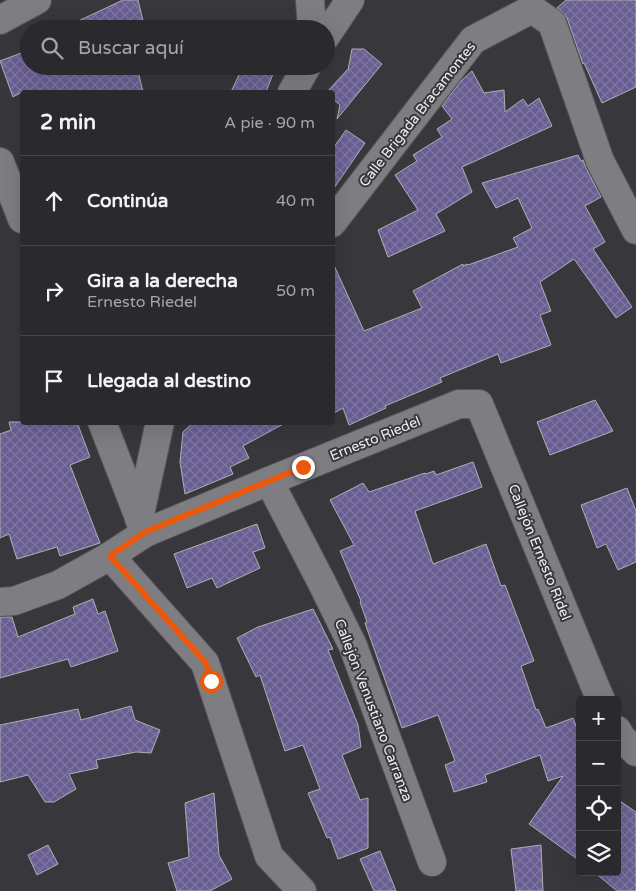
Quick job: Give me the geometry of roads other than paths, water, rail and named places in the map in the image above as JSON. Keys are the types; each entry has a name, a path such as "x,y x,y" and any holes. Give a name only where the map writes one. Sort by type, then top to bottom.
{"street":[{"path":"0,20 37,0"},
{"path":"310,0 311,20"},
{"path":"335,22 350,0"},
{"name":"Calle Brigada Bracamontes","path":"335,219 473,40 532,9 552,23 600,161 636,230"},
{"path":"293,90 302,75"},
{"path":"0,162 20,215"},
{"name":"Ernesto Riedel","path":"0,602 14,601 58,584 110,556 142,526 269,480 459,404 479,404"},
{"name":"Callejón Ernesto Ridel","path":"479,404 599,696"},
{"path":"103,425 142,526"},
{"path":"142,526 159,425"},
{"name":"Callejón Venustiano Carranza","path":"269,480 353,646 432,862"},
{"path":"110,556 206,663 269,856 302,891"},
{"path":"621,737 636,752"}]}
